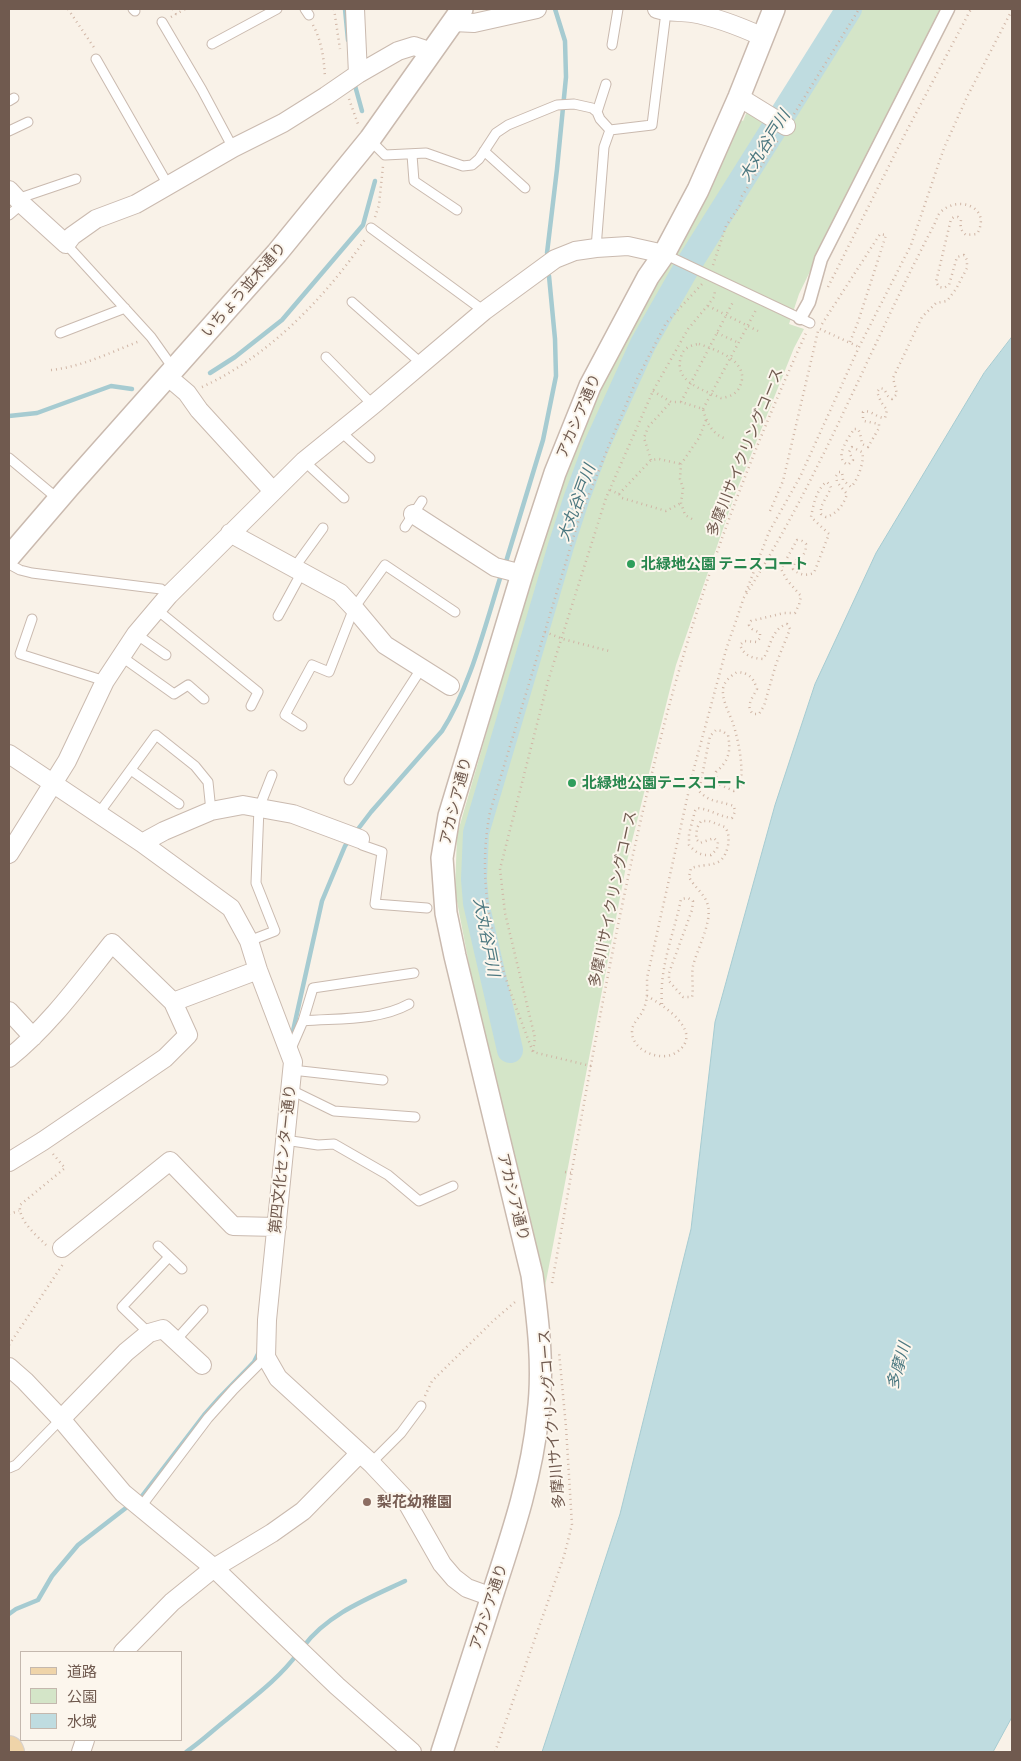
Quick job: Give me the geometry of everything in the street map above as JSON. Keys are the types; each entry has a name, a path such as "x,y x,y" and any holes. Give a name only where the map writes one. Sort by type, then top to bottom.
{"street":[{"path":"350,79 356,9"},
{"path":"458,15 474,23 537,9"},
{"name":"アカシア通り","path":"440,1752 519,1515 531,1465 538,1414 540,1370 539,1324 532,1275 446,913 442,858 449,816 517,573 590,386 648,277 664,254 698,190 774,9"},
{"path":"805,320 821,259 948,9"},
{"path":"661,10 692,11 763,37"},
{"name":"いちょう並木通り","path":"9,557 58,499 277,253 365,135 432,52 458,15"},
{"path":"14,202 66,244 72,236 96,219 136,204 233,148 283,123 350,79 398,51 414,46 432,52"},
{"path":"738,97 783,124"},
{"path":"9,854 67,761 105,681 136,634 169,595 304,461 373,406 484,310 555,259 575,251 628,246 664,254"},
{"path":"170,372 199,410 273,490"},
{"path":"413,514 495,567 517,573"},
{"path":"230,533 340,593 385,645 450,686"},
{"name":"第四文化センター通り","path":"9,754 142,843 231,908 249,941 293,1062 265,1339 266,1357 278,1378 366,1458 405,1499 442,1564 454,1578 467,1588 492,1597"},
{"path":"142,843 164,831 211,811 243,805 293,814 353,836"},
{"path":"9,1058 33,1037 112,943 173,1002 188,1035 165,1058 9,1162"},
{"path":"173,1002 258,970"},
{"path":"9,1010 33,1037"},
{"path":"57,1252 170,1162 233,1226 277,1226"},
{"path":"61,1419 126,1352 149,1333 163,1329 202,1365"},
{"path":"9,1368 25,1381 61,1419 123,1493 214,1568 337,1686 412,1752"},
{"path":"123,1651 172,1602 214,1568 272,1533 303,1511 366,1458"}],"lane":[{"path":"212,44 278,9"},
{"path":"612,45 618,9"},
{"path":"610,130 652,125 661,10"},
{"path":"162,22 233,148"},
{"path":"96,59 168,185"},
{"path":"597,112 606,84"},
{"path":"365,135 385,155 426,153 463,166 472,165 479,159 496,133 508,125 557,105 574,104 592,108 610,130"},
{"path":"9,131 28,122"},
{"path":"596,248 604,147 610,130"},
{"path":"484,151 525,188"},
{"path":"412,155 414,181 456,210"},
{"path":"14,202 76,179"},
{"path":"371,228 484,310"},
{"path":"66,244 151,337 170,372"},
{"path":"664,254 805,320"},
{"path":"352,302 422,364"},
{"path":"60,333 125,308"},
{"path":"326,357 373,406"},
{"path":"340,431 370,458"},
{"path":"9,458 58,499"},
{"path":"304,461 344,498"},
{"path":"278,616 298,570 323,528"},
{"path":"9,557 20,570 32,573 161,589 169,595"},
{"path":"302,726 285,715 312,665 329,672 354,608 385,564 455,612"},
{"path":"156,609 258,692 251,706"},
{"path":"32,619 20,654 105,681"},
{"path":"136,634 166,655"},
{"path":"122,657 174,694 188,685 204,699"},
{"path":"349,780 421,669"},
{"path":"99,814 156,735 195,766 208,782 211,811"},
{"path":"130,770 178,804"},
{"path":"249,941 275,932 256,882 259,808 272,775"},
{"path":"353,836 362,846 382,852 375,904 427,908"},
{"path":"290,1052 303,1021 313,988 414,973"},
{"path":"303,1021 377,1016 396,1011 409,1004"},
{"path":"292,1070 383,1080"},
{"path":"291,1090 334,1111 415,1117"},
{"path":"285,1140 318,1145 334,1144 388,1175 419,1201 453,1186"},
{"path":"158,1246 182,1269"},
{"path":"149,1333 122,1307 169,1257"},
{"path":"176,1340 203,1310"},
{"path":"140,1508 208,1418 266,1357"},
{"path":"366,1458 401,1433 421,1406"},
{"path":"9,1468 16,1465 61,1419"}],"path":[{"path":"68,9 97,53 96,59"},
{"path":"173,9 176,14"},
{"path":"162,22 185,9"},
{"path":"334,9 340,53"},
{"path":"533,1052 502,972 486,898 484,856 490,812 579,520 638,379 666,323 710,276 726,226 740,205 742,196 783,124 859,9"},
{"path":"828,287 971,9"},
{"path":"647,996 671,1010 683,1026 687,1035 683,1045 676,1053 666,1055 643,1050 633,1040 632,1030 645,1007 648,978 691,782 726,650 743,599 770,532 800,477 859,347 911,244 944,148 967,97 1012,10"},
{"path":"307,12 319,37 324,58 326,96"},
{"path":"350,79 365,135"},
{"path":"187,393 213,382 257,354 288,329 346,266 371,228 379,205 385,155"},
{"path":"662,1004 660,987 670,940 678,920 681,899 688,898 693,901 692,910 669,973 669,981 683,997 692,997 694,966 709,910 705,899 689,877 691,868 718,863 725,856 729,841 729,833 725,827 710,821 701,821 697,828 696,839 700,843 714,838 718,842 716,849 711,855 695,852 689,845 689,834 694,810 697,808 704,809 732,818 735,812 734,806 711,801 705,798 699,791 710,736 716,730 728,735 730,744 730,754 716,772 718,784 734,791 740,788 742,778 739,743 723,689 728,678 737,672 747,673 754,679 757,688 749,705 750,711 753,714 759,714 764,706 776,664 790,629 787,624 779,628 773,636 770,650 764,659 749,656 742,652 740,645 744,641 757,642 760,638 760,633 749,625 751,621 795,613 801,596 787,580 781,569 784,562 797,540 802,541 806,544 806,550 802,557 795,561 793,569 806,576 814,573 829,534 811,517 822,485 827,482 831,488 821,508 821,514 826,517 836,512 847,494 837,482 836,476 839,472 842,472 843,480 851,487 854,484 863,458 862,452 852,447 849,452 854,460 848,465 845,464 842,459 842,450 854,429 858,429 862,444 868,447 879,428 879,424 864,421 864,412 866,411 884,418 887,410 877,392 880,388 884,389 892,399 897,394 893,378 922,317 936,303 947,300 956,289 967,268 967,260 964,255 957,257 949,286 939,287 936,282 951,219 958,217 961,220 960,226 966,236 977,234 982,221 975,208 959,203 948,207 940,214 816,469 766,564 743,599"},
{"path":"770,511 783,481 816,336 880,234 886,236 850,342"},
{"path":"533,1052 535,1038 505,913 500,869 548,681 610,490 653,391 688,329 714,297 715,290"},
{"path":"681,402 735,299"},
{"path":"708,305 758,331"},
{"path":"724,438 718,436 706,420 703,409 757,308"},
{"name":"多摩川サイクリングコース","path":"552,1284 613,951 645,802 664,727 685,652 736,501 805,320"},
{"path":"819,329 859,347"},
{"path":"717,332 739,343"},
{"path":"51,370 89,361 151,337"},
{"path":"699,344 710,348 731,359 739,365 742,371 743,375 738,390 727,398 721,398 690,384 682,376 679,366 682,353 693,345 699,344"},
{"path":"653,391 671,402 681,402 703,409"},
{"path":"651,460 644,438 648,427 671,402"},
{"path":"692,519 686,515 681,503 683,488 680,479 681,464 699,438 706,420"},
{"path":"620,494 651,460 659,459 681,464"},
{"path":"610,490 620,494 622,498 666,511 681,503"},
{"path":"545,632 563,639 609,650"},
{"path":"533,1052 592,1066"},
{"path":"9,1345 64,1265 57,1252 26,1223 19,1211 20,1205 65,1168 43,1140"},
{"path":"565,1172 572,1173"},
{"path":"9,1214 19,1211"},
{"path":"421,1406 432,1381 515,1302"},
{"name":"多摩川サイクリングコース","path":"495,1752 564,1556 572,1525 559,1352"}],"green space":[{"path":"854,9 943,9 799,294 789,324 804,329 794,348 734,497 676,665 627,861 543,1297 484,1043 455,891 457,835 544,537 573,449 626,338 739,119 743,121 748,109 780,126"}],"water":[{"name":"多摩川","path":"1012,337 1012,1717 993,1752 542,1752 620,1514 691,1229 715,1022 775,805 815,684 876,553 984,373"}],"waterway":[{"path":"345,9 348,40"},
{"path":"547,253 566,77 565,41 555,9"},
{"name":"大丸谷戸川","path":"510,1050 476,903 474,879 476,833 561,546 595,449 643,344 687,267 849,9"},
{"path":"354,82 362,111"},
{"path":"210,373 235,357 282,320 363,225 375,181"},
{"path":"505,565 543,440 556,376 555,339 549,276"},
{"path":"9,416 37,413 111,386 132,389"},
{"path":"355,833 442,731 452,714 469,675 502,572"},
{"path":"293,1031 322,901 345,846 350,839"},
{"path":"138,1500 204,1415 254,1362 259,1352"},
{"path":"9,1614 38,1600 52,1576 78,1545 131,1504"},
{"path":"303,1647 313,1635 336,1616 405,1581"},
{"path":"186,1752 264,1689 298,1653"}],"place":[{"name":"北緑地公園 テニスコート","path":"631,564"},
{"name":"北緑地公園テニスコート","path":"572,783"},
{"name":"梨花幼稚園","path":"367,1502"}]}
